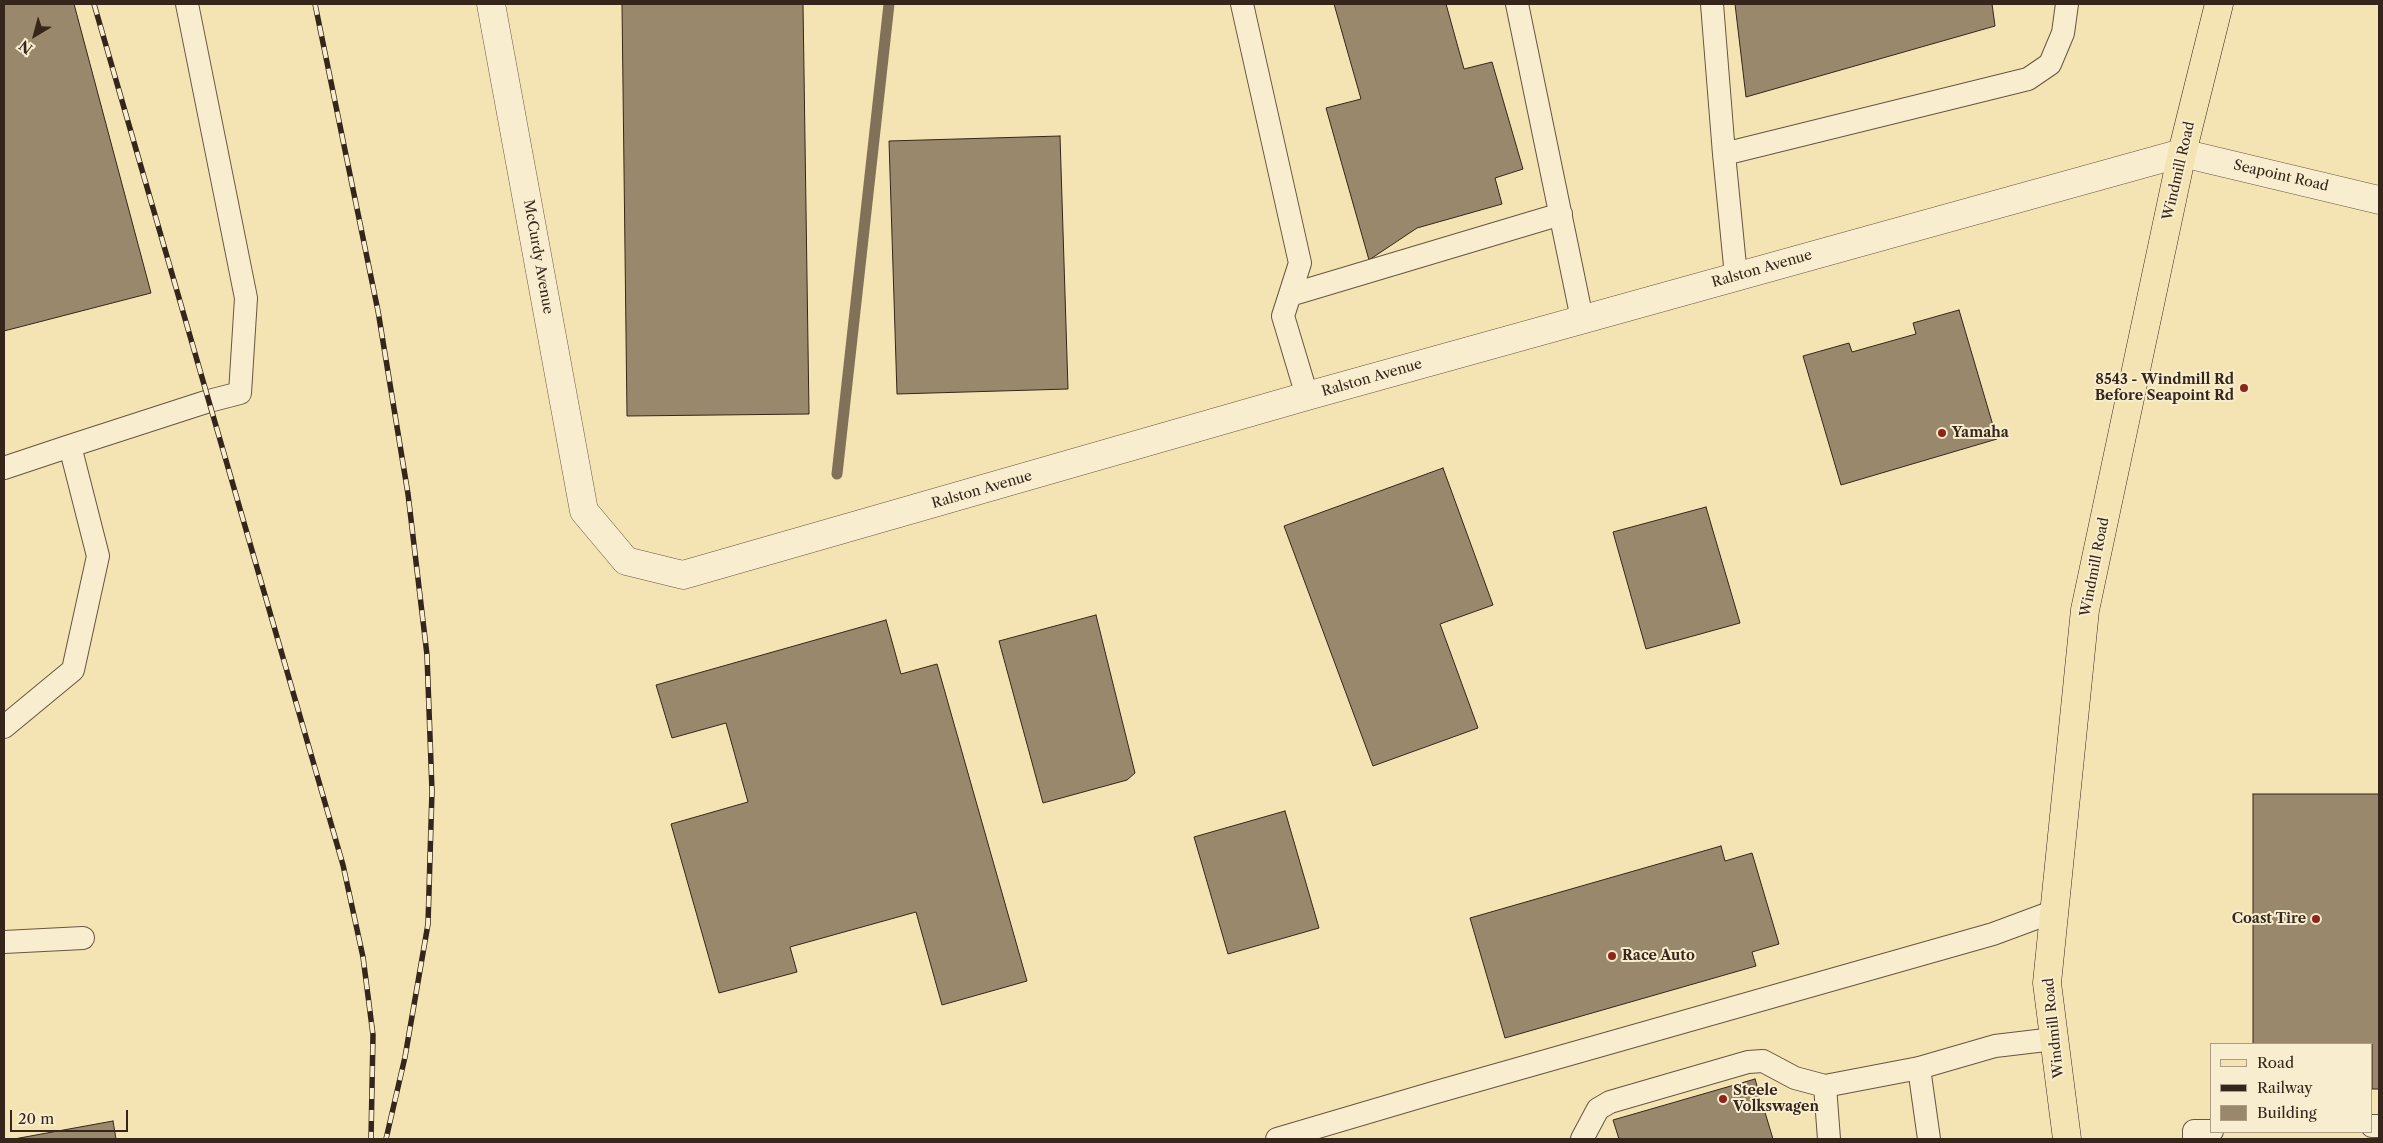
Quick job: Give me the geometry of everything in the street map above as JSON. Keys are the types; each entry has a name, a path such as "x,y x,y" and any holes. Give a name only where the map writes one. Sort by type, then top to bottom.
{"main road":[{"name":"Windmill Road","path":"2067,1139 2047,983 2085,610 2182,153 2219,4"}],"street":[{"name":"McCurdy Avenue","path":"491,4 584,511"},
{"name":"Ralston Avenue","path":"584,511 626,561 683,575 1307,396 2182,153"},
{"name":"Seapoint Road","path":"2182,153 2379,200"}],"lane":[{"path":"4,468 209,401 240,393 246,298 187,4"},
{"path":"1242,4 1300,263 1283,316 1307,396"},
{"path":"1518,4 1582,319"},
{"path":"1712,4 1736,276"},
{"path":"1724,154 2028,79 2050,64 2063,33 2067,4"},
{"path":"1290,295 1561,214"},
{"path":"4,727 73,670 98,556 70,446"},
{"path":"1277,1139 1432,1093 1993,934 2054,911"},
{"path":"4,942 83,938"},
{"path":"1582,1139 1598,1109 1610,1102 1748,1062 1763,1060 1795,1078 1825,1086 1919,1068 1995,1046 2054,1039"},
{"path":"1919,1068 1929,1139"},
{"path":"1825,1086 1829,1139"},
{"path":"2194,1139 2194,1131 2210,1131"}],"building":[{"path":"4,4 74,4 151,293 4,331"},
{"path":"622,4 803,4 809,414 627,416"},
{"path":"1334,4 1446,4 1464,69 1492,62 1523,169 1495,178 1502,204 1417,228 1369,260 1326,108 1361,99"},
{"path":"1735,4 1992,4 1995,26 1746,97"},
{"path":"1060,136 1068,389 897,394 889,141"},
{"path":"1959,310 1997,439 1841,485 1803,356 1849,343 1852,352 1916,334 1913,323"},
{"path":"1443,468 1493,605 1440,624 1478,728 1373,766 1284,526"},
{"path":"1706,507 1740,623 1646,649 1613,532"},
{"path":"1096,615 1135,773 1127,780 1043,803 999,641"},
{"path":"886,620 901,674 937,664 1027,981 942,1005 916,912 790,947 797,972 719,993 671,824 748,802 726,723 672,738 656,685"},
{"name":"Coast Tire","path":"2253,794 2379,794 2379,1089 2373,1089 2373,1043 2253,1043"},
{"path":"1285,811 1319,928 1228,954 1194,837"},
{"path":"1721,846 1725,861 1752,853 1779,944 1752,952 1756,966 1505,1038 1470,918"},
{"name":"Steele Volkswagen","path":"1755,1079 1773,1139 1619,1139 1613,1120"},
{"path":"113,1121 116,1139 14,1139"}],"waterway":[{"path":"837,474 889,4"}],"railway":[{"path":"94,4 343,865 363,957 373,1035 371,1139"},
{"path":"315,4 378,311 408,494 427,655 432,791 428,924 405,1057 386,1139"}],"place":[{"name":"8543 - Windmill Rd Before Seapoint Rd","path":"2244,388"},
{"name":"Yamaha","path":"1942,433"},
{"name":"Coast Tire","path":"2316,919"},
{"name":"Race Auto","path":"1612,956"},
{"name":"Steele Volkswagen","path":"1723,1099"}]}
